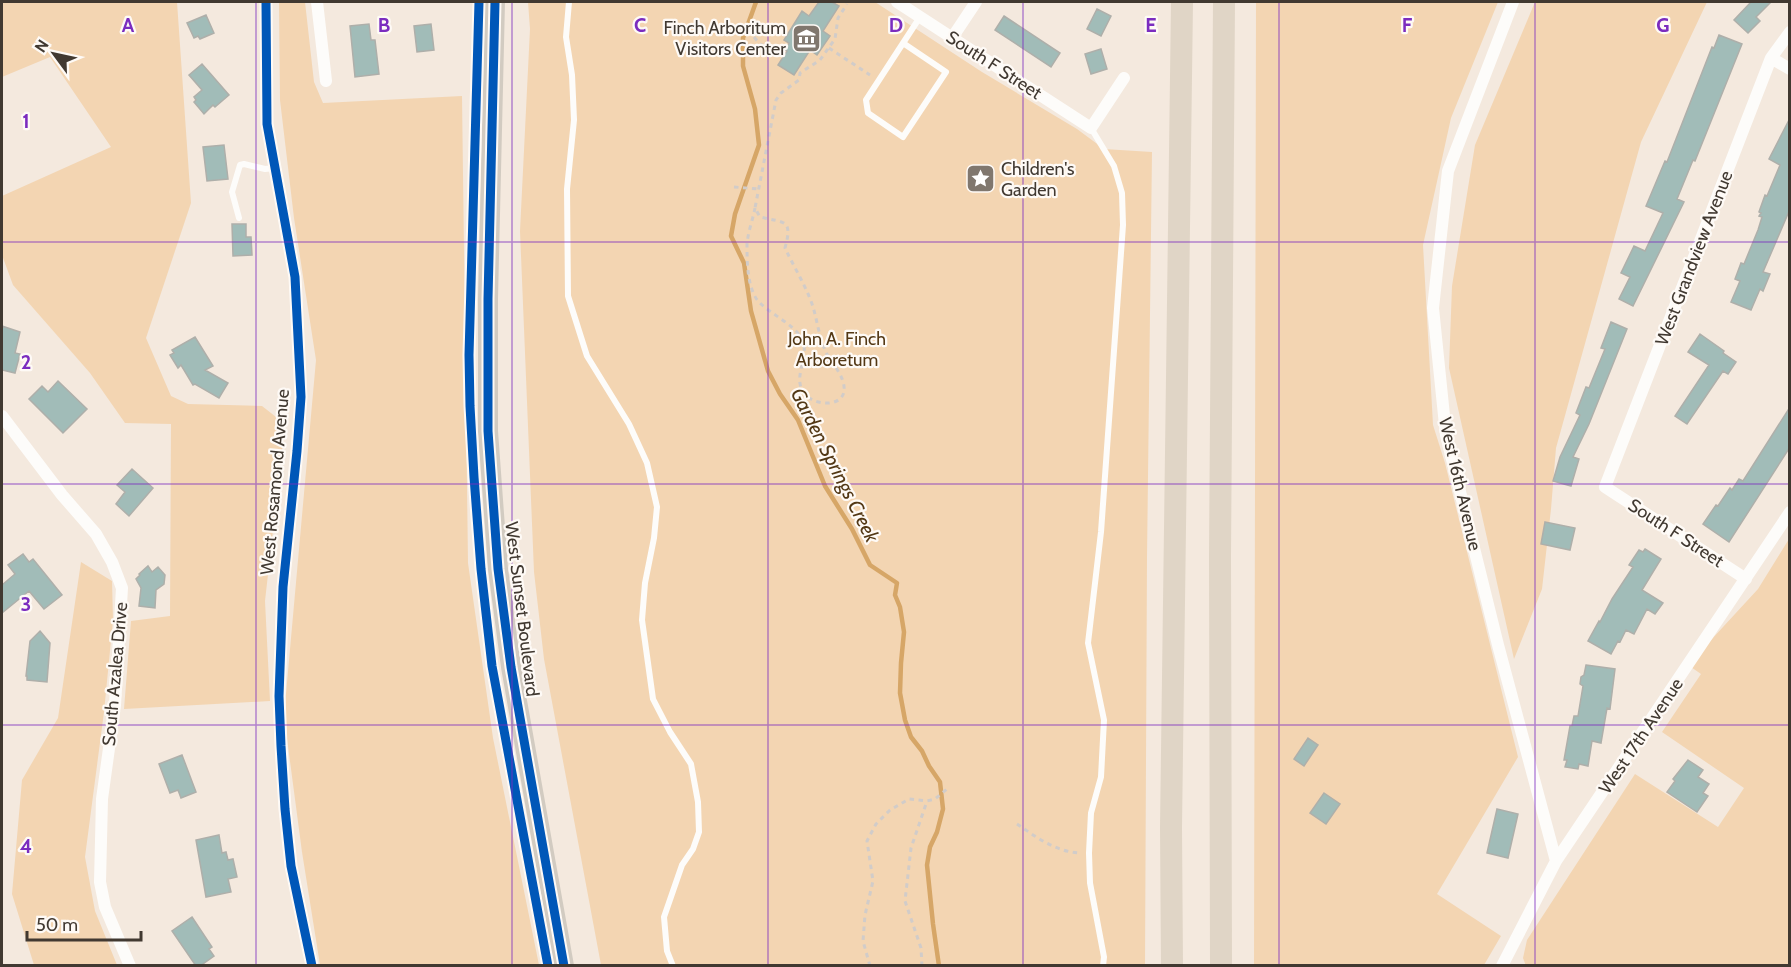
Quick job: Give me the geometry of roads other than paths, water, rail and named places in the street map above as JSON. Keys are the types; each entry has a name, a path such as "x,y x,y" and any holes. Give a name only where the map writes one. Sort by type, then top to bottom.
{"highway":[{"path":"1172,966 1171,828 1182,2"},
{"path":"1221,966 1220,557 1224,2"}],"main road":[{"name":"West Sunset Boulevard","path":"495,2 488,299 488,431 498,568 511,667 564,966"}],"street":[{"name":"West Rosamond Avenue","path":"266,2 267,124 295,277 301,397 283,587 279,696 281,746 291,866 312,966"},
{"path":"317,2 326,81"},
{"name":"South F Street","path":"897,2 1091,128"},
{"path":"952,38 976,2"},
{"name":"West 16th Avenue","path":"1513,2 1448,171 1433,308 1446,435 1498,645 1556,861"},
{"name":"West Grandview Avenue","path":"1605,487 1771,58 1790,32"},
{"path":"1771,58 1790,69"},
{"path":"1091,128 1124,78"},
{"name":"South Azalea Drive","path":"2,416 62,495 96,534 112,562 122,588 115,705 102,799 100,882 105,907 130,966"},
{"name":"South F Street","path":"1605,487 1746,579"},
{"name":"West 17th Avenue","path":"1502,966 1556,861 1790,512"}],"lane":[{"path":"569,2 566,37 572,75 574,120 567,189 568,296 587,356 629,424 646,463 657,507 654,538 645,583 642,620 653,699 690,764 698,802 699,832 693,849 682,865 664,918 667,951 673,966"},
{"path":"903,43 946,72 903,137 868,113 866,100 903,43 920,17"},
{"path":"1091,128 1114,166 1122,193 1123,225 1101,532 1088,643 1104,720 1101,777 1091,813 1089,853 1090,883 1104,966"},
{"path":"239,218 232,192 240,165 265,169 275,168"}],"waterway":[{"name":"Garden Springs Creek","path":"756,2 743,38 743,66 755,109 759,145 735,214 731,236 744,263 751,311 768,371 798,420 825,486 852,529 870,565 897,583 895,595 900,607 904,632 900,693 905,720 911,737 940,782 943,809 930,847 927,865 939,966"}],"place":[{"name":"Finch Arboritum Visitors Center","path":"807,38"},
{"name":"Children's Garden","path":"980,179"}],"park label":[{"name":"John A. Finch Arboretum","path":"837,349"}]}
